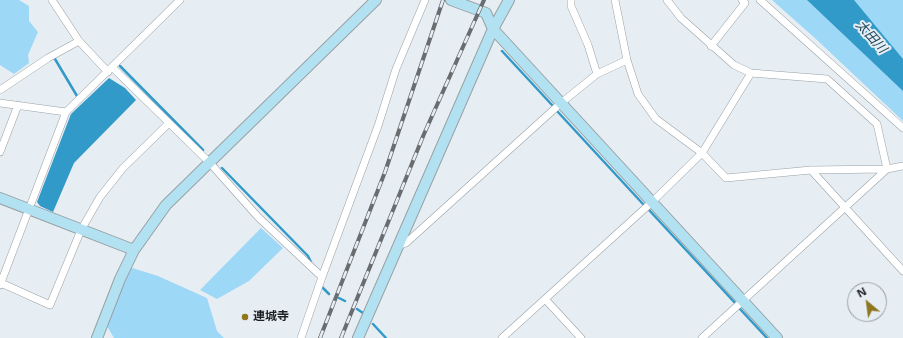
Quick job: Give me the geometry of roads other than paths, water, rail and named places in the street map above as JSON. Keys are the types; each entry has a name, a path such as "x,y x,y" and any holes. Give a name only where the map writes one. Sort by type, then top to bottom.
{"street":[{"path":"52,0 79,41 210,162 258,217 322,277"},
{"path":"169,123 123,168 100,197 81,230 50,304 0,284 30,210 66,112 180,0"},
{"path":"97,338 120,279 134,250 166,205 376,0"},
{"path":"301,338 378,126 396,69 425,0"},
{"path":"451,0 486,13 493,29 777,338"},
{"path":"571,0 571,6 588,45 597,74"},
{"path":"667,0 681,18 734,65 751,73 827,79 877,124 887,169"},
{"path":"711,46 745,3 742,0"},
{"path":"760,0 903,128"},
{"path":"618,1 627,60 638,94 656,119 702,153 726,178 811,170 887,169 903,166"},
{"path":"486,13 508,2"},
{"path":"358,338 493,29 508,2"},
{"path":"0,90 48,58 79,41"},
{"path":"397,246 406,243 561,103 597,74 627,60"},
{"path":"502,338 652,202 702,153 751,73"},
{"path":"0,103 66,112"},
{"path":"0,152 18,105"},
{"path":"702,338 887,169"},
{"path":"811,170 903,271"},
{"path":"0,198 134,250"},
{"path":"545,299 581,338"}],"water":[{"name":"太田川","path":"807,0 854,0 903,59 903,91"},
{"path":"109,78 125,88 136,100 74,163 53,212 40,206 37,202 71,114"}],"waterway":[{"path":"502,51 552,105"},
{"path":"55,59 77,96"},
{"path":"120,66 203,150"},
{"path":"557,111 643,204"},
{"path":"222,168 308,256 311,262"},
{"path":"649,210 736,304"},
{"path":"322,287 329,294"},
{"path":"339,298 345,301"},
{"path":"357,309 363,313"},
{"path":"740,309 767,338"},
{"path":"373,324 386,338"}],"railway":[{"path":"320,338 385,172 443,0"},
{"path":"341,338 424,134 484,0"}],"place":[{"name":"連城寺","path":"245,317"}]}
